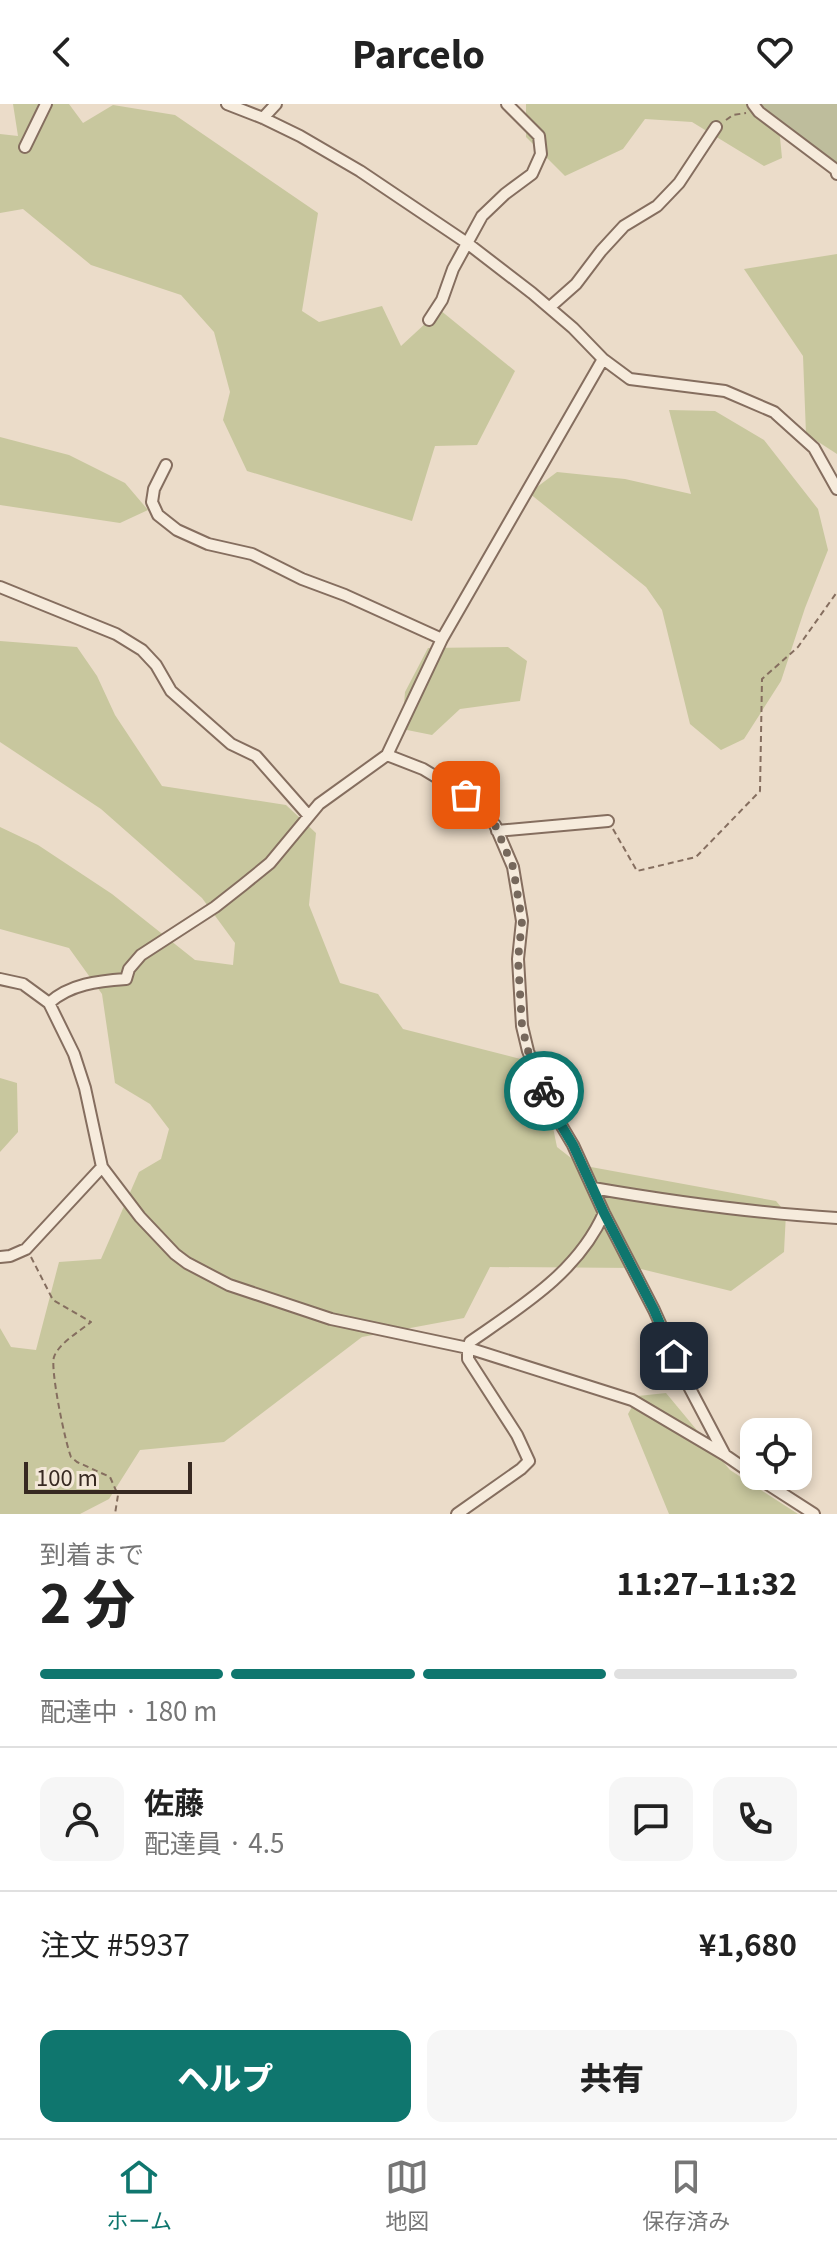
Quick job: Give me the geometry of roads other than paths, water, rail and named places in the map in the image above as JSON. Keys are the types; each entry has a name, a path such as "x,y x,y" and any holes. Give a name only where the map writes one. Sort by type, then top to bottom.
{"street":[{"path":"25,147 46,104"},
{"path":"227,104 300,136 360,171 467,243 550,307 603,359 630,379 725,391 774,412 814,448 837,489"},
{"path":"263,118 276,104"},
{"path":"429,320 442,300 453,269 482,216 532,174 541,154 539,136 507,104"},
{"path":"756,108 836,170 837,174"},
{"path":"550,307 576,284 624,226 657,206 679,183 716,127"},
{"path":"49,1003 62,991 81,985 126,979 129,969 141,955 215,907 270,863 319,804 387,755 442,639 603,359"},
{"path":"166,465 154,489 152,502 158,515 177,530 208,544 252,554 302,579 442,639"},
{"path":"0,587 116,634 142,650 156,665 171,691 231,744 256,756 308,815"},
{"path":"387,755 423,769 466,795 495,825 513,867 522,921 518,959 522,1026 528,1051 551,1108 573,1145 685,1379 725,1455"},
{"path":"497,831 608,821"},
{"path":"0,979 23,984 49,1003 74,1054 85,1088 102,1167 140,1217 187,1263 229,1285 331,1319 468,1348 632,1400 740,1466"},
{"path":"0,1257 26,1249 102,1167"},
{"path":"593,1188 713,1207 837,1218"},
{"path":"457,1514 529,1461 517,1435 468,1359 470,1342 541,1291 575,1260 604,1213"},
{"path":"776,1490 814,1514"}]}
